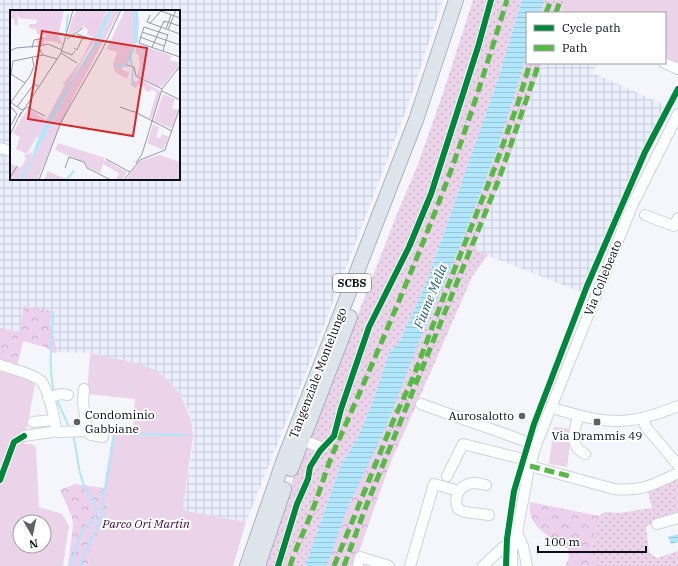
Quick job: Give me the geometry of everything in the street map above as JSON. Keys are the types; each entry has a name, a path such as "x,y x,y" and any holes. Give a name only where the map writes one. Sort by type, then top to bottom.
{"highway":[{"name":"Tangenziale Montelungo","path":"247,566 280,469 416,120 456,0"},
{"name":"Tangenziale Montelungo","path":"258,566 277,506 426,122 466,0"}],"street":[{"path":"666,64 678,69"},
{"name":"Via Collebeato","path":"515,544 530,464 536,445 632,206 678,114"},
{"path":"0,150 10,151"},
{"path":"645,215 674,226 678,218"},
{"path":"0,365 37,378 42,382 58,432 87,431"},
{"path":"84,389 83,402 87,431 91,435 103,436"},
{"path":"48,398 64,395"},
{"path":"421,404 536,445"},
{"path":"552,408 594,419 630,421 678,406"},
{"path":"578,416 574,436 574,445 578,450 585,454"},
{"path":"642,418 646,427 678,465"},
{"path":"33,422 55,425"},
{"path":"24,436 52,432 55,425"},
{"path":"302,440 322,448"},
{"path":"447,476 463,444 614,489 642,489 678,473"},
{"path":"486,485 474,483 468,484 459,491 457,495 458,509 465,512 489,515"},
{"path":"410,566 434,484 459,491"},
{"path":"657,524 678,518"},
{"path":"517,533 523,546 528,566"},
{"path":"482,566 503,547 515,544"},
{"path":"512,566 512,550 515,544"},
{"path":"515,544 517,551 517,566"},
{"path":"359,562 389,566"}],"shaded area":[{"path":"0,0 443,0 407,108 305,375 246,522 186,511 183,508 193,444 193,428 189,411 181,396 172,384 160,374 136,363 90,353 57,352 50,322 52,312 19,332 0,328"},
{"path":"542,64 597,64 593,73 667,106 642,154 586,294 474,250 508,162"}],"green space":[{"path":"473,0 488,0 445,145 411,237 368,324 346,385 333,434 320,449 309,466 275,566 264,566 285,500 312,428 418,164"},
{"path":"492,0 522,0 497,82 427,281 399,343 390,351 370,409 357,439 341,465 305,566 280,566 307,487 312,467 324,448 332,441 338,431 369,329 410,250 434,193 460,117"},
{"path":"545,0 565,0 560,12 540,12"},
{"path":"565,0 678,0 678,63 666,57 666,12 561,11"},
{"path":"526,58 526,64 542,64 508,162 474,249 488,255 472,277 418,401 407,396 383,449 379,440 389,420 419,342 463,239 497,150"},
{"path":"24,306 52,311 50,322 57,352 54,353 45,347 23,341 17,367 0,361 0,328 19,332"},
{"name":"Parco Ori Martin","path":"90,353 136,363 155,370 172,384 181,396 191,420 193,436 183,508 186,511 246,522 233,566 87,566 94,541 106,519 108,502 104,488 113,433 133,432 135,399 87,394"},
{"path":"0,370 24,378 35,384 24,444 32,444 36,447 39,507 62,514 69,526 63,566 0,566"},
{"path":"407,396 418,401 389,466 354,566 327,566 346,512 379,440 383,448"},
{"path":"554,427 572,429 567,467 549,464"},
{"path":"678,473 678,517 646,526 649,553 657,558 678,551 678,566 596,566 591,550 599,516 605,512 619,513 652,508 646,484"},
{"path":"75,484 104,488 108,502 106,519 94,541 87,566 68,566 73,525 72,517 60,490"},
{"path":"530,502 599,516 591,550 596,566 565,566 569,558 568,549 548,536 536,524 532,518"}],"water":[{"name":"Fiume Mella","path":"522,0 545,0 540,12 526,12 526,58 497,150 463,239 419,342 389,420 346,512 327,566 305,566 341,465 357,439 370,409 390,351 399,343 427,281 497,82"},
{"path":"678,534 678,542 671,544 668,537"}],"waterway":[{"path":"53,312 51,372 54,392"},
{"path":"56,398 70,429"},
{"path":"80,566 85,551 102,517 103,503 101,495 105,489 114,434 186,435"},
{"path":"71,566 81,535 84,529 94,519 96,513 96,506 81,478 73,435"}],"marked path":[{"path":"290,566 315,504 327,467 392,318 447,181 471,114 507,0"},
{"path":"546,12 551,0"},
{"path":"556,12 560,0"},
{"path":"334,566 394,419 413,378 493,172 518,103 530,64"},
{"path":"344,566 365,509 499,179 539,64"},
{"path":"530,466 569,476"}],"cycle path":[{"path":"278,566 297,504 308,479 310,467 320,451 334,436 341,409 369,327 409,247 431,194 478,47 491,0"},
{"path":"506,566 507,539 514,491 534,424 587,286 645,152 678,89"},
{"path":"0,480 14,442 24,436"}],"place":[{"name":"Aurosalotto","path":"522,416"},
{"name":"Condominio Gabbiane","path":"77,422"},
{"name":"Via Drammis 49","path":"597,422"}]}
